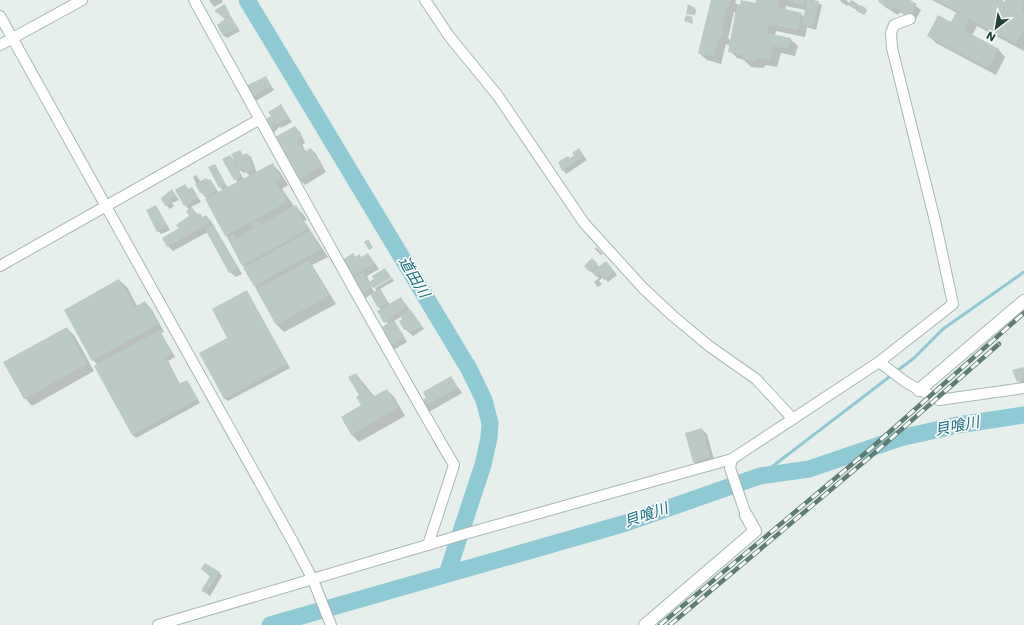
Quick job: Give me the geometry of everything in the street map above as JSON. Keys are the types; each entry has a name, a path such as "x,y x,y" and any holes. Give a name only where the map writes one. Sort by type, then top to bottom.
{"street":[{"path":"0,45 82,0"},
{"path":"194,0 384,344 454,465 431,544"},
{"path":"425,0 449,36 498,96 584,223 643,288 673,316 709,346 756,379 793,419"},
{"path":"0,16 314,582 331,625"},
{"path":"158,625 314,582 484,528 731,463 793,419 882,365 953,304 936,225 892,48 891,33 894,25 910,19"},
{"path":"0,266 107,207 260,119"},
{"path":"919,390 1024,301"},
{"path":"882,365 907,383 939,400 1024,388"},
{"path":"645,625 754,531 746,515 731,463"}],"building":[{"path":"711,0 731,0 729,6 727,5 721,31 723,31 722,38 719,38 714,57 698,53"},
{"path":"741,0 756,3 756,0 779,0 777,7 802,13 798,30 769,24 767,33 791,38 788,49 773,46 770,60 757,57 756,61 743,60 744,55 728,52 737,4 740,5"},
{"path":"784,0 805,0 804,5"},
{"path":"807,0 819,1 813,27 802,24"},
{"path":"851,0 858,4 855,9 848,5"},
{"path":"879,0 910,0 917,4 909,16 894,7 892,10 878,2"},
{"path":"937,0 1002,0 1005,2 1005,0 1024,0 1022,11 1024,12 1024,30 1016,44 969,19 964,30 999,49 988,68 927,36 938,15 951,22 957,11"},
{"path":"225,4 230,14 223,18 219,12 216,13 215,10"},
{"path":"688,4 695,8 694,14 686,14"},
{"path":"860,5 866,8 863,14 856,11"},
{"path":"230,15 237,27 223,36 217,25"},
{"path":"686,15 693,17 691,23 684,21"},
{"path":"266,76 271,86 252,98 246,86"},
{"path":"281,104 289,118 277,125 276,123 270,130 264,120 271,116 268,112"},
{"path":"295,126 301,137 297,140 304,152 311,148 321,166 298,180 275,137"},
{"path":"579,148 584,156 562,171 558,162 568,156 570,158 574,155 572,153"},
{"path":"240,150 243,155 247,153 254,169 246,173 243,169 240,171 231,154"},
{"path":"230,155 242,177 234,180 222,159"},
{"path":"273,163 281,178 275,181 281,192 283,191 287,198 285,200 287,202 225,236 205,199"},
{"path":"215,164 226,185 219,188 208,167"},
{"path":"206,178 208,180 210,179 217,190 205,197 202,192 200,193 195,184"},
{"path":"185,184 188,189 192,187 198,198 184,206 175,190"},
{"path":"172,189 176,196 170,199 172,203 165,206 161,198"},
{"path":"156,205 167,226 157,232 146,210"},
{"path":"296,205 300,212 298,213 309,228 242,266 227,237 233,234 236,239 254,228 251,224 258,220 261,225"},
{"path":"192,207 196,215 200,213 203,217 206,215 211,222 167,247 162,238 179,228 176,225 189,216 186,211"},
{"path":"212,224 238,269 229,273 205,229"},
{"path":"310,231 321,249 254,286 243,268"},
{"path":"368,239 373,248 369,250 364,242"},
{"path":"353,253 356,257 359,254 361,257 368,253 374,264 351,277 342,260"},
{"path":"592,258 598,264 590,272 584,266"},
{"path":"309,261 329,296 276,325 256,289"},
{"path":"606,261 614,271 604,280 599,274 596,277 592,272"},
{"path":"385,268 391,278 373,288 369,282 374,279 372,276"},
{"path":"363,272 371,287 362,295 352,278"},
{"path":"119,279 135,307 145,301 158,324 92,361 64,310"},
{"path":"380,288 388,303 378,308 370,294"},
{"path":"247,290 287,364 224,399 199,353 227,338 212,309"},
{"path":"401,297 407,307 384,323 377,311"},
{"path":"410,309 422,326 409,333 406,329 404,330 399,321 402,319 400,315"},
{"path":"394,320 405,338 391,346 380,328"},
{"path":"67,327 87,364 24,399 3,362"},
{"path":"160,330 172,354 165,358 179,384 187,380 198,399 132,435 94,366"},
{"path":"1024,367 1023,380 1017,382 1012,370"},
{"path":"356,373 367,392 369,390 373,397 387,389 398,408 351,435 341,417 361,405 356,397 359,395 348,377"},
{"path":"451,376 458,388 423,407 420,402 426,398 423,392"},
{"path":"702,428 710,457 693,462 685,433"},
{"path":"205,563 220,572 206,593 201,591 210,576 201,569"}],"waterway":[{"name":"道田川","path":"247,0 469,369 484,400 490,423 489,438 483,465 447,574"},
{"path":"760,476 914,358 943,329 1024,272"},
{"name":"貝喰川","path":"270,625 626,523 760,476 809,469 900,438 958,425 1024,415"}],"railway":[{"path":"660,625 869,450 1024,313"},
{"path":"670,625 871,456 999,344"}]}
